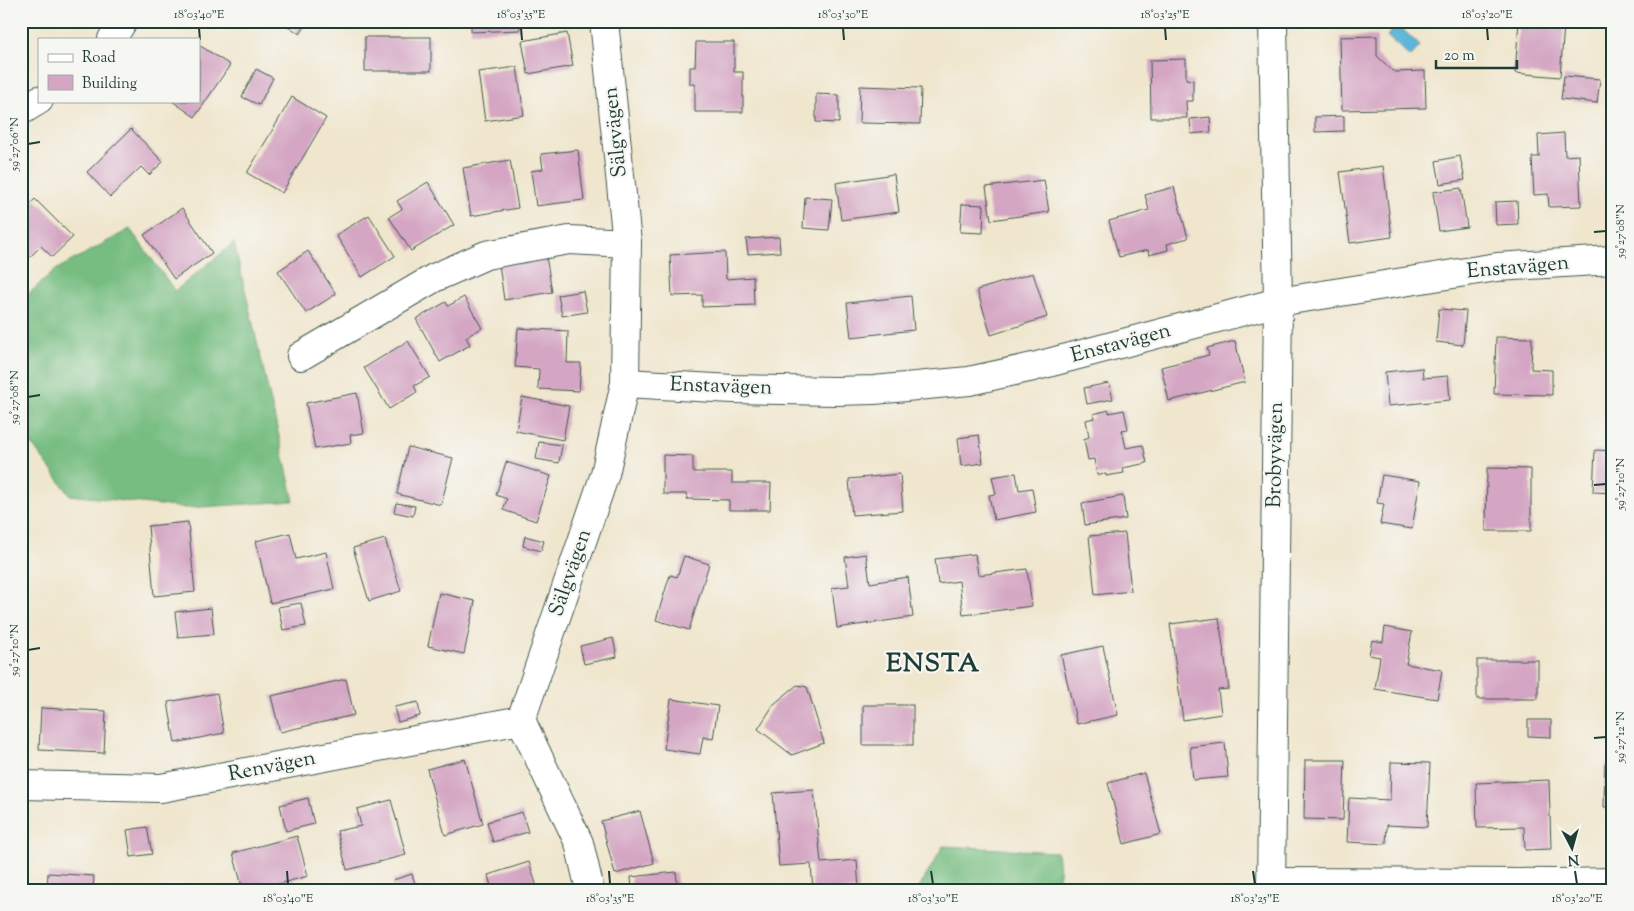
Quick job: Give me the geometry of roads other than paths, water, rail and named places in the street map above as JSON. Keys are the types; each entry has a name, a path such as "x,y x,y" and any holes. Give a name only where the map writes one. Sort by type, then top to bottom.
{"street":[{"path":"113,38 123,21"},
{"name":"Sälgvägen","path":"521,720 605,474 626,383 627,242 604,21"},
{"name":"Brobyvägen","path":"1271,886 1278,302 1273,21"},
{"path":"21,111 38,101"},
{"path":"301,356 434,278 486,255 569,240 627,242"},
{"name":"Enstavägen","path":"626,383 733,389 874,390 969,381 1033,367 1278,302 1497,267 1613,260"},
{"path":"521,720 578,843 590,890"},
{"name":"Renvägen","path":"21,785 161,788 521,720"},
{"path":"1271,886 1613,882"}],"water":[{"path":"1397,24 1420,46 1410,57 1387,36"}],"district":[{"name":"ENSTA","path":"933,664"}]}
